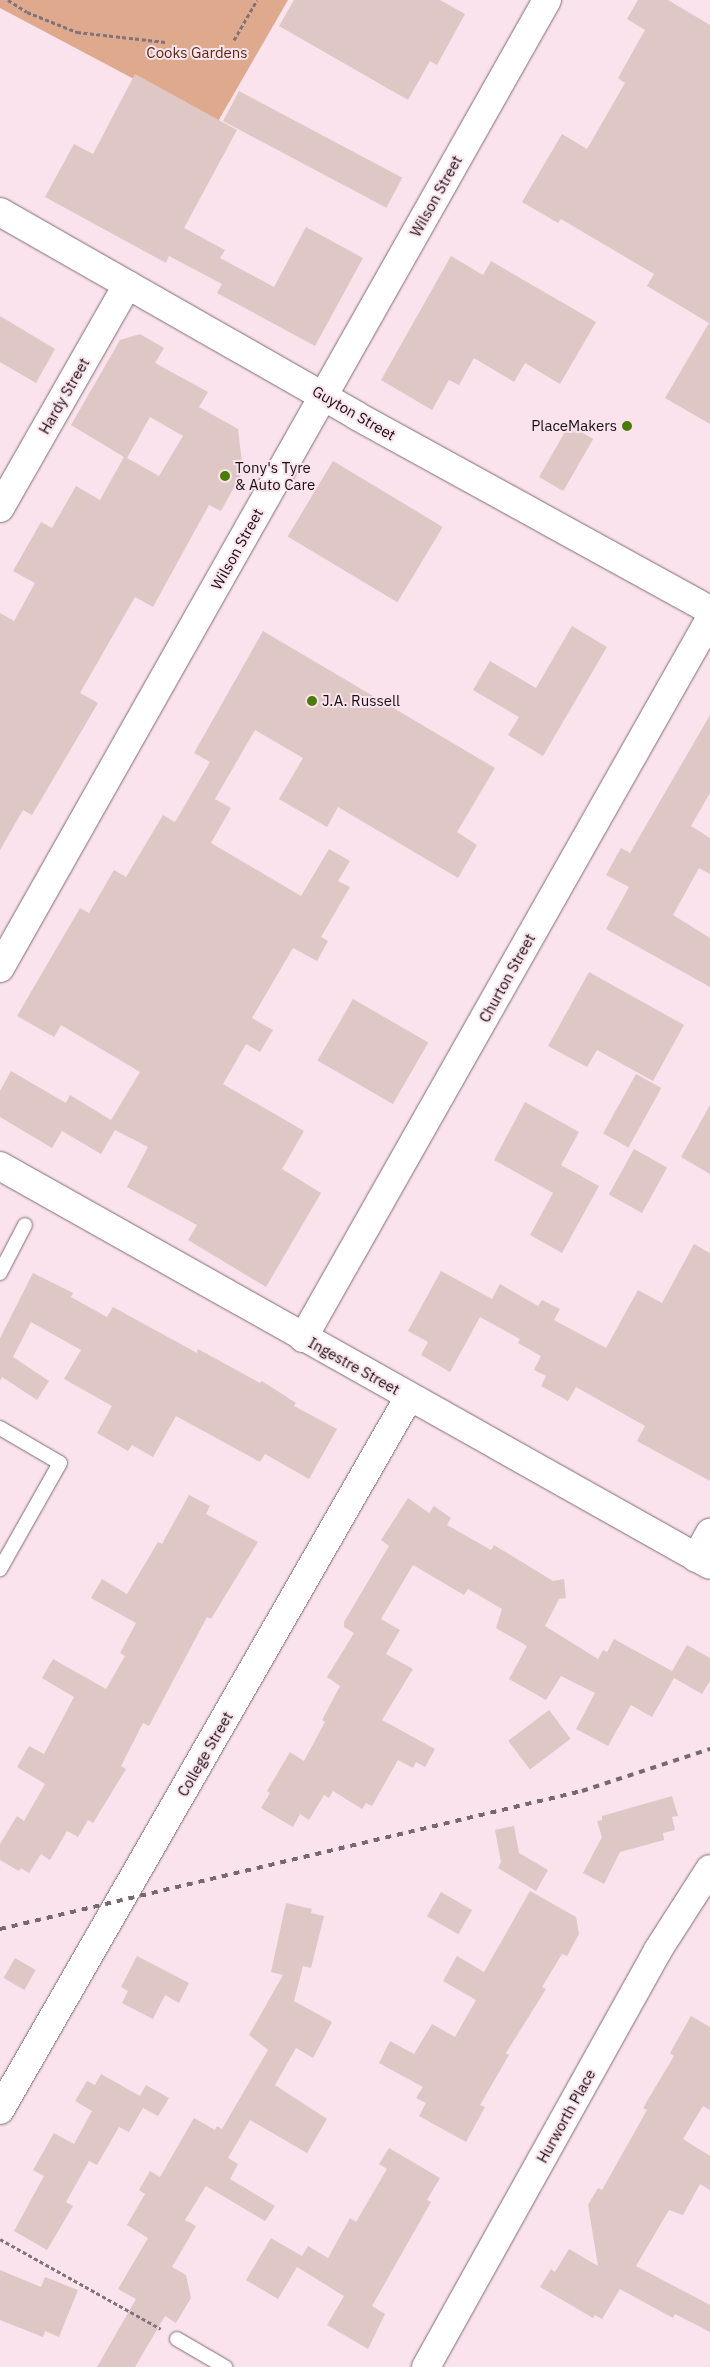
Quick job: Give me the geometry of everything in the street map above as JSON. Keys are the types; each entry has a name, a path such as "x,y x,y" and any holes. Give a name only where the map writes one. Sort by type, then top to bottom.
{"street":[{"name":"Wilson Street","path":"0,968 547,0"},
{"name":"Guyton Street","path":"0,212 324,396 710,610"},
{"name":"Hardy Street","path":"0,508 127,285"},
{"name":"Churton Street","path":"303,1338 710,619"},
{"name":"Ingestre Street","path":"0,1166 703,1562"},
{"name":"College Street","path":"0,2110 409,1397"},
{"path":"703,1562 710,1533"},
{"name":"Hurworth Place","path":"426,2367 658,1950 710,1869"}],"lane":[{"path":"2,1264 26,1225"},
{"path":"0,1428 60,1463 0,1569"},
{"path":"177,2339 225,2367"}],"path":[{"path":"8,0 27,12 77,32 165,42"},
{"path":"234,40 257,0"},
{"path":"0,2239 177,2339"}],"green space":[{"name":"Cooks Gardens","path":"0,0 288,0 217,123 0,8"}],"building":[{"path":"294,0 440,0 465,14 437,65 430,61 408,100 279,26"},
{"path":"638,0 668,0 710,25 710,424 665,398 709,323 647,286 654,274 561,219 558,223 522,202 562,134 587,149 625,83 618,78 645,30 627,19"},
{"path":"135,74 237,130 184,228 225,250 220,258 274,287 306,227 363,258 315,346 217,293 222,284 169,256 166,263 45,197 74,144 93,154"},
{"path":"239,91 402,178 386,208 223,121"},
{"path":"451,256 483,275 491,261 596,322 560,384 525,363 514,382 474,358 459,385 449,380 432,410 381,380"},
{"path":"0,316 55,349 36,383 0,362"},
{"path":"140,334 164,348 155,363 208,392 199,407 238,429 243,471 221,511 209,505 153,607 135,597 80,693 98,703 32,815 23,810 0,850 0,613 14,621 35,583 13,571 41,522 52,528 76,486 100,500 124,457 71,425 120,340","holes":["150,417 183,436 159,476 127,458"]},
{"path":"569,425 593,439 563,491 539,477"},
{"path":"333,461 443,527 397,602 288,536"},
{"path":"572,626 607,647 543,756 508,735 519,717 473,690 490,661 536,688"},
{"path":"263,631 495,768 457,832 477,845 458,878 338,807 327,827 279,799 303,758 255,730 215,799 231,808 211,843 301,896 329,849 350,861 338,881 350,887 321,937 328,941 317,961 293,948 252,1018 273,1030 260,1052 246,1044 223,1084 304,1131 282,1169 321,1193 266,1287 188,1240 197,1225 127,1187 148,1147 115,1130 101,1154 62,1131 52,1148 0,1117 0,1091 11,1071 66,1103 70,1095 111,1120 140,1072 61,1025 54,1037 17,1016 80,908 89,913 114,870 126,877 163,815 175,822 210,762 194,753"},
{"path":"710,715 710,793 691,826 710,838 710,874 699,868 673,915 710,938 710,987 606,929 629,887 606,875 621,848 630,853"},
{"path":"589,972 684,1025 653,1081 597,1050 587,1067 548,1046"},
{"path":"353,999 428,1042 393,1104 318,1060"},
{"path":"636,1074 661,1088 628,1148 603,1133"},
{"path":"525,1102 579,1132 561,1165 599,1186 562,1253 530,1235 553,1193 494,1160"},
{"path":"710,1105 710,1174 681,1157"},
{"path":"634,1149 667,1167 642,1213 609,1194"},
{"path":"694,1244 710,1253 710,1481 637,1441 645,1426 576,1387 568,1401 541,1386 546,1376 534,1370 541,1356 518,1343 520,1339 480,1317 450,1372 421,1355 428,1342 408,1331 441,1271 492,1299 500,1284 538,1306 542,1300 560,1309 554,1320 606,1348 638,1290 662,1303"},
{"path":"33,1273 73,1293 71,1297 107,1317 113,1307 197,1353 198,1349 260,1383 262,1381 296,1403 294,1406 337,1429 309,1479 265,1454 260,1462 176,1416 153,1457 132,1445 128,1451 97,1433 112,1406 64,1379 81,1350 31,1322 13,1357 49,1381 37,1400 2,1377 0,1381 0,1338"},
{"path":"189,1495 210,1506 206,1514 258,1542 211,1619 207,1617 149,1726 143,1723 121,1766 126,1769 93,1823 88,1820 78,1837 67,1831 50,1860 41,1854 29,1873 21,1868 19,1871 0,1860 0,1844 17,1816 24,1821 45,1784 17,1767 29,1746 44,1754 74,1697 42,1678 53,1659 106,1689 125,1656 120,1653 136,1623 91,1598 102,1579 127,1594 158,1542 162,1544"},
{"path":"408,1498 429,1513 434,1506 451,1518 447,1525 491,1550 494,1545 553,1581 564,1579 566,1598 559,1599 545,1626 598,1659 603,1650 607,1652 614,1639 672,1671 687,1645 710,1658 710,1681 702,1694 674,1678 652,1717 631,1705 608,1746 576,1729 595,1693 561,1676 546,1700 509,1679 527,1646 496,1628 502,1609 468,1589 464,1595 413,1565 381,1619 400,1630 386,1654 413,1669 382,1720 435,1749 425,1767 416,1762 413,1768 398,1760 372,1806 366,1803 362,1809 333,1791 329,1798 324,1795 309,1820 300,1814 293,1827 261,1808 270,1793 267,1791 290,1752 304,1761 325,1722 322,1720 340,1686 327,1677 354,1633 344,1627 344,1622 389,1546 381,1540"},
{"path":"549,1710 571,1739 530,1769 508,1741"},
{"path":"672,1796 678,1816 672,1817 675,1830 663,1833 664,1840 620,1852 604,1884 583,1873 602,1837 597,1821 602,1820 602,1816"},
{"path":"514,1826 519,1853 548,1870 536,1891 498,1868 501,1862 495,1830"},
{"path":"530,1891 576,1917 579,1934 567,1956 562,1954 542,1987 546,1989 506,2053 509,2055 480,2105 485,2107 466,2142 419,2116 426,2103 416,2098 423,2087 379,2063 390,2041 414,2054 432,2024 455,2037 476,2000 443,1981 457,1956 484,1972"},
{"path":"441,1892 472,1910 458,1934 427,1916"},
{"path":"286,1903 312,1909 311,1913 324,1916 311,1968 303,1966 294,2001 332,2022 313,2058 296,2048 275,2085 327,2119 307,2153 250,2120 228,2158 238,2164 230,2179 275,2206 265,2221 206,2186 185,2220 196,2226 172,2267 186,2275 191,2298 176,2323 165,2316 135,2367 97,2367 136,2299 118,2289 148,2238 127,2225 145,2194 139,2190 150,2171 160,2177 194,2118 215,2130 217,2126 222,2129 268,2050 249,2035 283,1975 271,1972"},
{"path":"137,1956 189,1983 179,2003 165,1995 153,2019 122,2003 128,1991 121,1987"},
{"path":"15,1958 36,1970 24,1990 4,1978"},
{"path":"691,2016 710,2027 710,2110 703,2106 683,2139 710,2156 710,2190 700,2184 683,2215 669,2210 636,2266 710,2305 710,2332 675,2314 673,2318 620,2289 602,2319 595,2315 593,2318 540,2287 551,2269 555,2272 569,2249 598,2266 588,2205 598,2188 602,2190 647,2110 643,2108 674,2056 670,2053"},
{"path":"101,2074 140,2096 146,2085 169,2098 158,2116 143,2108 129,2132 119,2127 97,2165 89,2161 66,2202 73,2206 47,2250 14,2231 44,2176 33,2170 54,2133 74,2144 92,2111 75,2101 87,2081 95,2085"},
{"path":"389,2148 440,2178 427,2200 431,2202 372,2306 385,2314 368,2349 327,2325 344,2296 297,2267 278,2299 246,2280 271,2238 302,2256 308,2246 328,2258 350,2218 356,2222 387,2169 379,2164"},
{"path":"0,2270 41,2287 45,2277 78,2290 59,2337 45,2331 43,2337 0,2320"}],"railway":[{"path":"0,1929 582,1791 710,1749"}],"place":[{"name":"PlaceMakers","path":"627,426"},
{"name":"Tony's Tyre & Auto Care","path":"225,476"},
{"name":"J.A. Russell","path":"312,701"}]}
